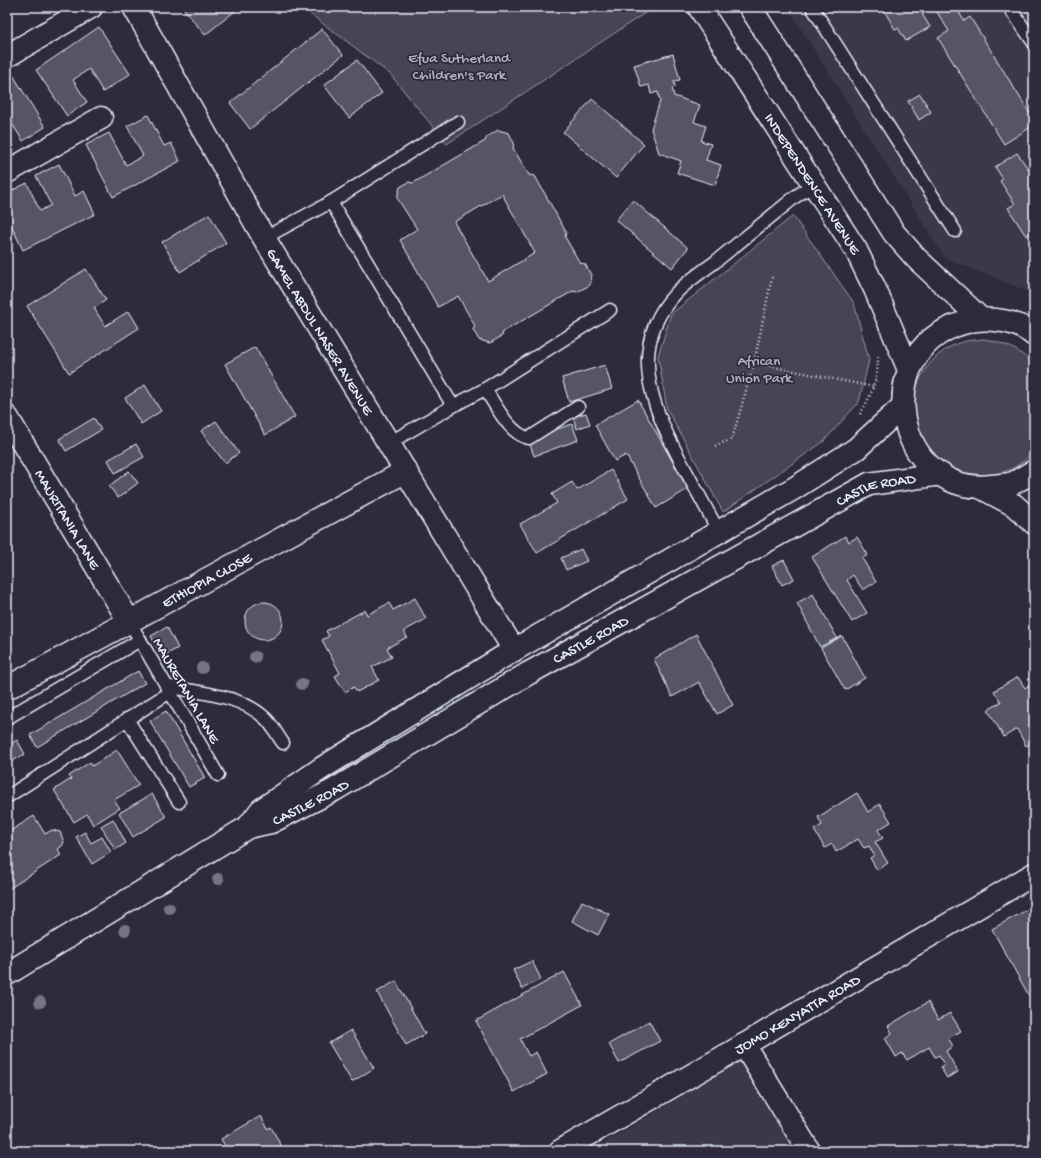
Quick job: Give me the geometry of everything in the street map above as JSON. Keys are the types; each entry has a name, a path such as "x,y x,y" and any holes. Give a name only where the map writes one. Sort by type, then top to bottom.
{"main road":[{"path":"7,56 91,7"},
{"name":"GAMEL ABDUL NASER AVENUE","path":"134,7 264,238 514,650"},
{"name":"INDEPENDENCE AVENUE","path":"699,7 856,250 875,289 909,370"},
{"path":"750,7 894,233 916,258 981,319"},
{"path":"7,172 101,118"},
{"path":"1032,332 1006,321 981,319 958,324 938,334 921,350 909,370 904,389 902,407 908,434 921,456 941,474 960,483 980,487 1014,505 1034,523"},
{"name":"CASTLE ROAD","path":"248,827 260,810 322,768 514,650 793,489 856,449 902,407"},
{"name":"MAURITANIA LANE","path":"7,418 129,621"},
{"name":"ETHIOPIA CLOSE","path":"7,688 406,471"},
{"path":"980,487 1012,483 1034,471"},
{"name":"CASTLE ROAD","path":"7,974 248,827 271,822 334,790 529,673 869,484 941,474"},
{"name":"JOMO KENYATTA ROAD","path":"560,1151 744,1045 1034,874"},
{"path":"744,1045 808,1151"}],"lane":[{"path":"812,7 955,231"},
{"path":"1009,7 1034,43"},
{"path":"264,238 331,202 458,122"},
{"path":"719,532 669,440 655,407 648,378 649,356 653,330 662,313 677,292 795,197 814,184"},
{"path":"331,202 453,406"},
{"path":"389,443 485,389 610,310"},
{"path":"485,389 513,430 521,437 529,438 578,407"},
{"name":"MAURETANIA LANE","path":"129,621 218,775"},
{"path":"7,718 140,640"},
{"path":"7,796 128,719 168,689 228,699 248,706 266,718 283,743"},
{"path":"128,719 179,802"}],"path":[{"path":"674,7 679,14"},
{"path":"715,446 732,439 754,363 772,277"},
{"path":"856,420 874,387 878,370 878,356"},
{"path":"754,363 874,387"}],"shaded area":[{"path":"787,7 1034,7 1034,294 945,258"},
{"path":"742,1060 794,1151 590,1151"}],"green space":[{"name":"Efua Sutherland Children's Park","path":"301,7 654,7 447,144 390,74"},
{"name":"African Union Park","path":"793,216 854,303 869,360 859,402 823,442 723,512 667,409 658,356 671,314"},
{"path":"984,339 999,342 1017,351 1034,365 1034,450 1023,461 1010,469 996,474 980,475 965,473 951,468 937,460 926,449 914,413 913,405 918,384 922,375 935,358 943,351 962,342"}],"building":[{"path":"185,7 240,7 205,35 184,9"},
{"path":"873,7 882,7 876,11"},
{"path":"882,7 923,7 922,8 925,13 922,14 930,27 906,41 898,28 895,29"},
{"path":"938,7 956,7 964,21 970,17 1034,120 1034,125 1004,144 938,38 949,31 935,9"},
{"path":"99,27 130,74 103,92 89,69 73,80 87,102 67,116 36,70"},
{"path":"322,29 343,55 250,129 230,103"},
{"path":"673,54 680,80 674,81 675,87 672,88 674,96 700,105 694,122 706,126 701,141 711,144 706,160 721,165 715,185 677,173 681,161 659,153 651,129 660,101 658,92 651,94 649,85 641,87 634,65"},
{"path":"357,60 382,93 349,118 324,85"},
{"path":"13,75 45,127 23,141 7,116 7,79"},
{"path":"920,94 931,112 919,120 908,101"},
{"path":"592,99 644,144 616,178 563,132"},
{"path":"148,115 164,146 171,143 180,161 113,197 86,145 109,133 126,165 143,156 127,126"},
{"path":"498,130 509,133 514,143 513,148 529,175 535,176 566,232 565,237 580,263 585,264 591,275 590,285 577,292 573,291 503,332 502,336 490,343 479,340 473,330 475,326 458,296 438,307 400,240 417,229 397,198 400,187 409,182 413,183 485,141 487,137","holes":["502,194 535,253 488,281 454,222"]},
{"path":"7,136 14,147 7,151"},
{"path":"1017,153 1034,177 1034,235 1032,232 1026,236 1008,208 1015,204 1000,181 1003,179 995,167"},
{"path":"59,164 75,196 84,191 95,214 23,250 7,217 7,193 27,183 40,211 51,205 36,176"},
{"path":"633,200 688,248 672,268 616,220"},
{"path":"209,214 226,243 180,272 162,242"},
{"path":"86,269 106,300 94,308 105,326 129,311 139,328 69,373 27,306"},
{"path":"255,347 295,417 265,435 225,364"},
{"path":"605,365 612,389 569,402 562,378"},
{"path":"145,385 161,411 141,424 125,398"},
{"path":"638,400 688,489 656,508 626,455 615,461 595,425"},
{"path":"586,413 590,424 577,429 573,417"},
{"path":"94,418 101,430 66,451 59,439"},
{"path":"216,421 239,453 225,463 201,431"},
{"path":"572,424 578,440 534,456 528,439"},
{"path":"136,444 144,457 115,473 108,460"},
{"path":"611,470 628,499 537,553 520,524 557,503 552,494 572,482 577,490"},
{"path":"129,471 138,483 118,498 109,486"},
{"path":"845,536 849,542 857,537 868,555 862,558 876,582 863,590 853,575 847,580 867,613 852,622 812,557"},
{"path":"581,549 587,561 566,570 561,558"},
{"path":"784,560 794,579 782,585 772,566"},
{"path":"813,594 837,638 820,647 797,603"},
{"path":"415,598 426,619 404,631 407,637 387,648 392,657 372,667 379,680 357,692 354,687 345,692 335,676 340,673 322,640 329,636 326,631 365,610 367,615 389,603 393,610"},
{"path":"260,602 268,602 275,605 280,610 283,621 280,632 275,637 268,640 260,640 253,637 248,632 245,625 245,617 248,610 253,605"},
{"path":"167,627 178,648 162,657 151,636"},
{"path":"696,634 733,705 717,714 699,682 672,697 654,659"},
{"path":"842,636 865,678 845,690 821,648"},
{"path":"138,671 145,683 37,747 30,735"},
{"path":"1018,677 1025,688 1034,682 1034,741 1026,746 1017,729 1004,737 988,710 1001,702 994,691"},
{"path":"166,711 205,778 189,787 150,721"},
{"path":"17,740 25,754 7,764 7,746"},
{"path":"117,750 139,785 114,800 120,808 93,825 87,814 74,822 54,790 71,779 69,776 90,762 92,766"},
{"path":"857,793 868,812 880,804 891,822 878,830 883,838 875,842 888,863 877,870 870,858 874,855 869,846 864,848 858,839 836,852 832,844 825,848 814,830 822,825 818,817"},
{"path":"152,794 166,817 133,837 119,813"},
{"path":"34,816 45,834 52,830 60,832 64,842 58,849 61,855 7,890 7,833"},
{"path":"113,819 126,843 115,850 101,826"},
{"path":"85,832 91,843 102,837 111,852 92,864 76,837"},
{"path":"582,901 609,914 598,935 572,921"},
{"path":"1034,906 1034,1005 992,929"},
{"path":"532,961 541,979 522,989 513,970"},
{"path":"564,972 582,1005 520,1039 529,1056 536,1052 547,1074 514,1092 476,1021"},
{"path":"396,981 425,1034 406,1045 377,992"},
{"path":"928,1002 938,1020 950,1013 961,1031 948,1038 953,1046 946,1051 958,1072 947,1078 940,1067 945,1064 939,1055 935,1057 929,1047 907,1060 902,1053 896,1057 885,1038 892,1033 888,1026"},
{"path":"649,1021 660,1041 619,1063 609,1044"},
{"path":"351,1030 374,1068 352,1082 329,1043"},
{"path":"261,1116 268,1129 271,1127 284,1151 228,1151 221,1139"}]}
